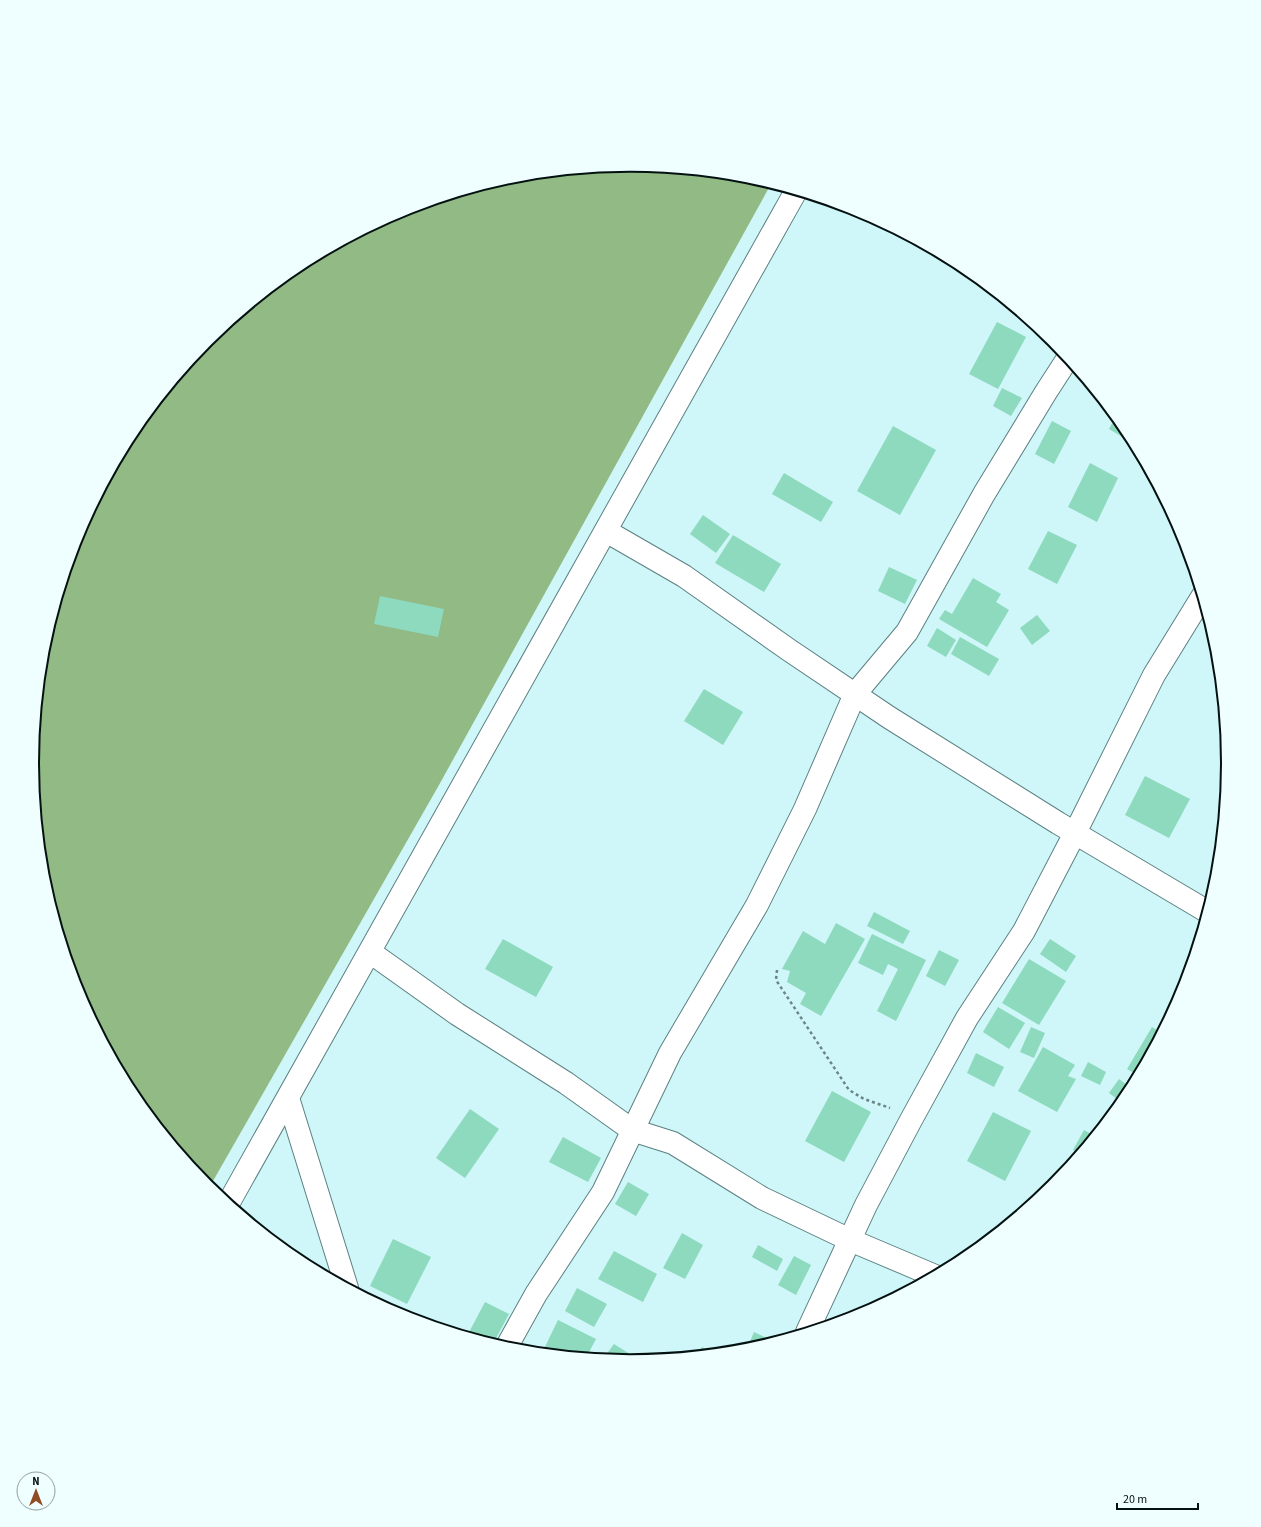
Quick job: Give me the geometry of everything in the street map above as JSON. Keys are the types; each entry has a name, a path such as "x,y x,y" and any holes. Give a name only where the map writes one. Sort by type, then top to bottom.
{"street":[{"path":"231,1199 794,195"},
{"path":"509,1343 536,1294 602,1192 670,1053 757,905 805,809 855,694 907,632 984,494 1065,362"},
{"path":"606,531 684,576 789,650 890,718 1075,833 1204,909"},
{"path":"809,1328 866,1205 911,1120 967,1018 1024,931 1154,675 1199,601"},
{"path":"370,952 457,1014 566,1083 632,1130 673,1143 762,1198 850,1240 930,1274"},
{"path":"288,1098 346,1282"}],"path":[{"path":"777,970 776,980 849,1090 864,1099 889,1108 911,1120"}],"green space":[{"path":"592,173 669,173 708,177 769,188 439,785 212,1182 161,1124 118,1059 100,1025 70,954 50,879 44,841 40,802 40,725 50,648 70,573 100,502 118,468 161,403 212,345 240,319 270,294 335,251 404,217 440,203 515,183"}],"building":[{"path":"997,322 1026,337 998,389 969,374"},
{"path":"1002,388 1022,398 1011,416 993,406"},
{"path":"1052,421 1071,431 1054,464 1035,454"},
{"path":"1113,422 1124,438 1109,429"},
{"path":"893,426 936,450 900,515 857,491"},
{"path":"1090,463 1118,478 1097,522 1068,507"},
{"path":"784,473 833,502 821,522 772,494"},
{"path":"703,515 730,534 716,553 690,534"},
{"path":"1048,531 1077,545 1057,584 1028,569"},
{"path":"733,535 781,564 764,592 715,563"},
{"path":"889,567 917,580 905,604 878,591"},
{"path":"973,578 1001,594 996,602 1009,610 987,647 939,619 945,610 952,614"},
{"path":"380,596 444,609 438,637 374,624"},
{"path":"1037,615 1050,631 1032,645 1020,628"},
{"path":"937,628 956,640 946,657 927,646"},
{"path":"960,637 999,659 989,676 951,654"},
{"path":"704,689 743,712 723,745 684,721"},
{"path":"1145,776 1190,799 1169,838 1125,815"},
{"path":"874,912 910,931 903,944 867,926"},
{"path":"836,923 865,939 821,1016 800,1004 806,993 787,982 790,971 782,969 803,931 825,944"},
{"path":"872,934 926,960 896,1021 877,1011 898,969 888,964 883,975 858,963"},
{"path":"503,939 553,967 536,997 485,969"},
{"path":"1050,939 1076,956 1066,972 1040,954"},
{"path":"939,950 959,960 945,986 926,976"},
{"path":"1029,959 1066,981 1039,1025 1002,1003"},
{"path":"998,1007 1025,1023 1009,1049 983,1032"},
{"path":"1031,1027 1045,1033 1034,1058 1020,1052"},
{"path":"1152,1027 1158,1031 1134,1073 1127,1069"},
{"path":"1043,1047 1075,1065 1068,1076 1076,1079 1057,1112 1018,1091"},
{"path":"976,1053 1004,1067 994,1087 967,1073"},
{"path":"1088,1062 1106,1072 1100,1085 1081,1076"},
{"path":"1119,1079 1127,1085 1117,1099 1109,1093"},
{"path":"832,1091 871,1112 844,1162 805,1141"},
{"path":"470,1109 499,1129 465,1178 436,1158"},
{"path":"993,1112 1031,1131 1005,1181 967,1161"},
{"path":"1084,1130 1092,1134 1077,1152 1073,1150"},
{"path":"563,1137 601,1158 588,1182 549,1162"},
{"path":"628,1182 649,1194 636,1216 615,1204"},
{"path":"682,1233 703,1245 685,1279 663,1268"},
{"path":"393,1239 431,1257 407,1304 370,1286"},
{"path":"758,1245 783,1259 777,1271 752,1257"},
{"path":"614,1251 657,1274 643,1302 598,1279"},
{"path":"794,1256 811,1265 796,1295 778,1285"},
{"path":"577,1288 607,1304 594,1327 565,1311"},
{"path":"485,1302 509,1314 495,1339 469,1333"},
{"path":"558,1320 596,1339 588,1354 544,1349"},
{"path":"754,1332 768,1339 749,1343"},
{"path":"614,1344 631,1355 630,1355 606,1354"},
{"path":"702,1347 708,1350 700,1351"}]}
